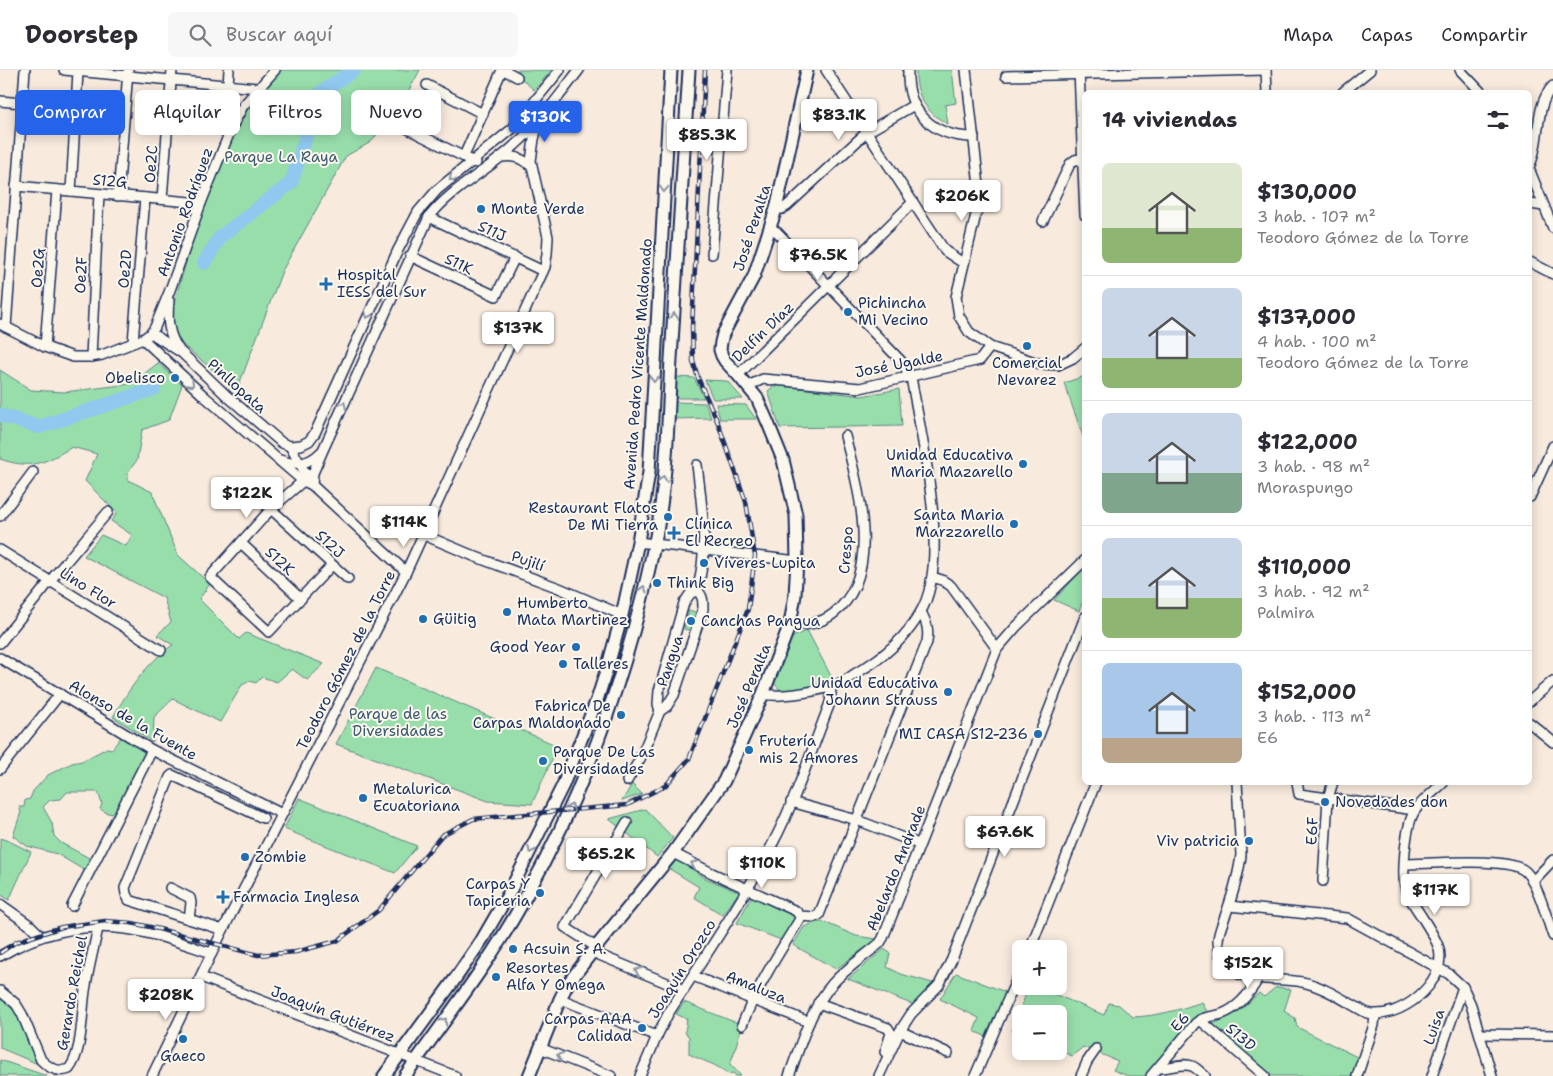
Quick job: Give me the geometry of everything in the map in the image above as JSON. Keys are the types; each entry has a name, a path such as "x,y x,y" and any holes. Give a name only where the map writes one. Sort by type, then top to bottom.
{"main road":[{"name":"Avenida Pedro Vicente Maldonado","path":"384,1076 482,938 508,895 563,785 598,697 622,615 638,542 649,472 671,70"},
{"path":"405,1076 480,970 524,900 560,830 584,777 606,718 632,634 655,545 663,485 669,423 690,70"},
{"name":"José Peralta","path":"529,1076 560,999 571,979 672,853 724,781 763,694 790,624 795,595 797,561 796,515 783,460 757,398 725,361 720,350 720,342 754,276 770,228 776,209 807,70"}],"street":[{"path":"23,90 25,70"},
{"path":"64,70 128,73 171,80 258,88"},
{"name":"Oe2C","path":"170,90 172,70"},
{"path":"228,85 229,70"},
{"name":"Antonio Rodríguez","path":"240,112 275,70"},
{"path":"464,156 503,70 517,77"},
{"path":"290,446 306,443 314,433 398,250 418,212 437,190 512,129 560,70"},
{"path":"312,486 313,473 323,450 429,217 446,198 501,157 528,132 579,70"},
{"path":"712,254 727,70"},
{"path":"826,70 945,251 963,263"},
{"path":"908,70 908,87 914,105 920,115 929,124 950,135 974,138"},
{"path":"966,70 979,186 979,202 956,297 959,316 969,332 990,347 1041,364 1058,365 1073,358 1082,350"},
{"path":"1006,76 1079,72 1266,70 1267,90"},
{"path":"1345,90 1370,70"},
{"path":"1460,70 1480,90"},
{"path":"71,191 78,72"},
{"path":"1079,72 1082,124"},
{"path":"118,196 128,73"},
{"path":"427,85 483,114"},
{"path":"1532,161 1535,155 1543,104 1548,91 1553,86"},
{"path":"0,101 15,102"},
{"path":"776,209 782,209 787,206 866,132 914,105"},
{"name":"Teodoro Gómez de la Torre","path":"531,164 534,139 539,120"},
{"name":"Teodoro Gómez de la Torre","path":"152,1076 223,930 424,535 543,271 548,254 548,237 527,151 528,132"},
{"path":"3,325 20,135"},
{"name":"Oe2C","path":"162,199 167,135"},
{"name":"Antonio Rodríguez","path":"3,325 45,347 73,357 102,355 143,339 155,327 229,135"},
{"path":"421,135 474,161 483,170"},
{"path":"501,157 518,157 531,164"},
{"path":"1043,221 1070,164 1082,158"},
{"path":"1532,176 1553,228"},
{"name":"S12G","path":"16,186 201,203"},
{"name":"Oe2G","path":"45,347 57,190"},
{"name":"Oe2F","path":"91,357 99,194"},
{"name":"Oe2D","path":"133,342 145,198"},
{"name":"Delfin Díaz","path":"738,375 913,202"},
{"path":"1532,204 1544,206"},
{"name":"S11J","path":"429,217 543,271"},
{"path":"763,694 782,696 830,687 880,658 896,643 921,612 932,577 933,536 931,495 911,377 901,361 777,232 770,228"},
{"name":"S11K","path":"410,256 496,296 515,257"},
{"path":"1532,263 1553,274"},
{"name":"Antonio Rodríguez","path":"170,290 168,325 171,336 182,353"},
{"name":"Pinllopata","path":"150,332 182,353 278,441 290,446 312,486"},
{"name":"Pinllopata","path":"143,339 204,396 273,457 312,486 406,572"},
{"name":"José Ugalde","path":"748,386 763,379 860,388 980,360 990,347"},
{"name":"Crespo","path":"790,624 800,626 811,624 834,613 846,602 860,572 863,536 862,510 856,476 845,436"},
{"path":"1532,493 1553,446"},
{"path":"300,463 313,459 323,450"},
{"name":"Pinllopata","path":"273,457 283,462 300,463"},
{"name":"Pangua","path":"660,711 658,704 659,691 684,603 690,594 697,590 701,574 704,550 703,523 697,466"},
{"path":"0,516 32,472"},
{"path":"303,481 271,509 210,577 269,632 332,565"},
{"name":"S12J","path":"271,509 348,579"},
{"path":"0,643 108,512"},
{"name":"Pujilí","path":"424,535 622,615"},
{"path":"638,542 797,561"},
{"name":"S12K","path":"241,543 301,598"},
{"name":"Lino Flor","path":"0,550 161,650"},
{"name":"Abelardo Andrade","path":"789,1076 818,1003 834,982 880,943 883,938 997,649 1016,627 1082,563"},
{"path":"932,577 942,580 951,586 997,649"},
{"name":"Pangua","path":"627,780 640,759 660,711 667,706 674,695 703,609 701,594 697,590"},
{"path":"672,853 796,911 800,916 814,917 819,914 927,642 927,624 921,612"},
{"path":"879,1076 900,1031 911,1014 939,985 952,959 1082,625"},
{"name":"Alonso de la Fuente","path":"0,658 152,750 282,814"},
{"path":"1532,699 1553,681"},
{"name":"Joaquín Orozco","path":"640,1076 657,1036 748,889 774,841 830,702 830,687"},
{"path":"0,770 60,694"},
{"path":"1532,725 1553,742"},
{"path":"72,906 152,750"},
{"path":"223,930 129,900 125,888 172,775 176,775 263,818"},
{"path":"1034,940 1095,785"},
{"path":"1237,785 1241,855 1240,867 1218,939 1218,949 1224,963 1238,974 1258,979 1302,982 1317,987 1367,1013 1375,1015 1386,1014 1404,1007 1416,998 1427,988 1438,967 1439,949 1406,891 1404,880 1408,828 1415,810 1441,785"},
{"path":"1298,785 1299,794 1415,810"},
{"name":"E6F","path":"1323,881 1328,798 1332,785"},
{"path":"791,802 857,820 916,843"},
{"path":"626,822 565,926 594,950 684,990"},
{"path":"1533,881 1553,860"},
{"path":"1405,864 1495,862 1512,864 1525,871 1533,881 1553,936"},
{"path":"170,888 190,898 189,919"},
{"path":"0,904 31,926 41,936"},
{"path":"1229,906 1347,918 1449,974 1462,987 1470,1005 1492,1076"},
{"path":"742,1025 752,1000 800,916"},
{"path":"0,956 41,936 64,931 98,928 134,931 212,953"},
{"name":"Gerardo Reichel","path":"0,991 16,1004 22,1014 41,1060 47,1066 56,1069 64,1071 70,1069 81,1034 82,1007 98,928"},
{"name":"Amaluza","path":"693,976 809,1022"},
{"name":"Joaquín Gutiérrez","path":"201,977 455,1076"},
{"name":"E6","path":"1151,1076 1200,1020 1222,1014 1237,1005 1252,990 1258,979"},
{"name":"Luisa","path":"1432,1076 1462,987"},
{"path":"975,1076 1012,990"},
{"path":"560,999 657,1036"},
{"path":"818,1003 888,1028 891,1033 884,1053 886,1061"},
{"path":"1357,1076 1374,1025 1375,1015"},
{"name":"S13D","path":"1200,1020 1265,1076"},
{"path":"900,1031 948,1053"},
{"path":"1480,1034 1553,1035"},
{"path":"540,1048 611,1076"},
{"path":"1081,1076 1087,1062 1096,1049"},
{"path":"1159,1068 1165,1069 1187,1064 1205,1076"}],"green space":[{"name":"Parque La Raya","path":"278,70 420,70 409,90 351,90 351,135 377,135 371,142 346,156 282,271 237,390 183,345 172,330 172,310 203,204 230,135 240,135 240,118 250,104 250,135 341,135 341,90 260,90"},
{"path":"512,70 552,70 534,90"},
{"path":"916,70 952,70 956,103 945,105 948,124 940,120 923,102 917,87"},
{"path":"158,363 182,385 169,420 142,430 137,460 128,472 128,480 152,492 178,555 210,584 199,599 239,639 246,633 324,664 307,680 292,669 277,682 262,677 256,683 250,681 242,685 220,722 173,699 154,717 153,742 113,717 125,697 147,668 173,645 157,635 171,622 164,598 84,556 101,535 126,546 132,535 111,521 117,513 85,481 97,454 72,447 46,461 38,463 21,464 0,459 0,370 31,390 64,392 131,384"},
{"path":"677,377 694,378 704,398 673,398"},
{"path":"1082,377 1082,434 1064,383"},
{"path":"705,380 727,381 743,399 713,399"},
{"path":"775,385 862,396 899,389 902,426 780,428 768,391"},
{"path":"674,402 705,403 711,418 673,419"},
{"path":"716,404 746,405 756,419 720,419"},
{"path":"1082,570 1082,604 1079,611 1054,600"},
{"name":"Canchas Pangua","path":"689,610 698,613 692,631 684,629"},
{"path":"807,630 834,682 789,691 780,690 774,683 774,676 789,639"},
{"name":"Parque de las Diversidades","path":"376,668 558,746 532,804 488,801 336,744"},
{"path":"122,736 151,752 116,814 107,813 100,809 102,804 98,792 67,792 61,799 50,800 43,807 52,823 54,836 61,843 93,860 87,872 57,854 27,846 13,836 21,812 19,807 24,807 25,800 30,799 33,791 48,775 107,748 112,749"},
{"path":"632,784 642,794 622,801"},
{"path":"299,798 417,846 395,873 284,829"},
{"path":"645,809 673,838 657,857 609,819"},
{"path":"0,838 31,852 9,900 0,894"},
{"path":"676,858 705,878 739,892 723,915 694,897 699,887 668,868"},
{"path":"752,896 796,917 781,940 737,923"},
{"path":"817,922 824,922 856,936 877,939 836,969 793,945 804,927"},
{"path":"884,949 890,953 887,967 901,974 936,984 914,1005 848,979"},
{"path":"956,973 1008,993 989,1038 974,1031 979,1018 940,999"},
{"path":"1276,987 1291,989 1284,1011 1295,1018 1297,1027 1359,1058 1353,1076 1269,1076 1209,1025 1236,1013 1259,993 1264,997"},
{"path":"1026,995 1056,995 1104,1015 1109,1003 1119,1005 1133,1017 1168,1012 1202,1002 1207,1012 1198,1016 1193,1021 1147,1076 1128,1076 1113,1070 1118,1061 1083,1047 1072,1056 1067,1054 1067,1005 1022,1005"},
{"path":"2,997 20,1018 38,1064 0,1048 0,1002"},
{"path":"684,1002 742,1025 730,1064 741,1076 736,1076 733,1073 728,1074 714,1065 689,1054 689,1037 685,1032 687,1019 676,1014"},
{"path":"0,1060 47,1076 0,1076"}],"waterway":[{"path":"204,263 220,237 291,183 320,93 354,70"},
{"path":"0,415 39,427 154,389"}],"railway":[{"path":"0,953 16,942 62,927 105,921 132,923 258,955 296,952 337,941 379,910 442,835 473,819 627,805 665,786 689,759 748,609 755,556 746,502 718,423 698,378 693,361 692,327 705,70"}],"place":[{"name":"Monte Verde","path":"481,209"},
{"name":"Hospital IESS del Sur","path":"326,284"},
{"name":"Pichincha Mi Vecino","path":"848,312"},
{"name":"Comercial Nevarez","path":"1027,346"},
{"name":"Obelisco","path":"175,378"},
{"name":"Unidad Educativa Maria Mazarello","path":"1023,464"},
{"name":"Restaurant Flatos De Mi Tierra","path":"668,517"},
{"name":"Santa Maria Marzzarello","path":"1014,524"},
{"name":"Clínica El Recreo","path":"674,533"},
{"name":"Víveres Lupita","path":"704,563"},
{"name":"Think Big","path":"657,583"},
{"name":"Humberto Mata Martinez","path":"507,612"},
{"name":"Güitig","path":"423,619"},
{"name":"Canchas Pangua","path":"691,621"},
{"name":"Good Year","path":"576,647"},
{"name":"Talleres","path":"563,664"},
{"name":"Unidad Educativa Johann Strauss","path":"948,692"},
{"name":"Fabrica De Carpas Maldonado","path":"621,715"},
{"name":"MI CASA S12-236","path":"1038,734"},
{"name":"Frutería mis 2 Amores","path":"749,750"},
{"name":"Parque De Las Diversidades","path":"543,761"},
{"name":"Metalurica Ecuatoriana","path":"363,798"},
{"name":"Novedades don","path":"1325,802"},
{"name":"Viv patricia","path":"1249,841"},
{"name":"Zombie","path":"245,857"},
{"name":"Carpas Y Tapiceria","path":"540,893"},
{"name":"Farmacia Inglesa","path":"223,897"},
{"name":"Acsuin S. A.","path":"513,949"},
{"name":"Resortes Alfa Y Omega","path":"496,977"},
{"name":"Carpas AAA Calidad","path":"642,1028"},
{"name":"Gaeco","path":"183,1039"}]}
